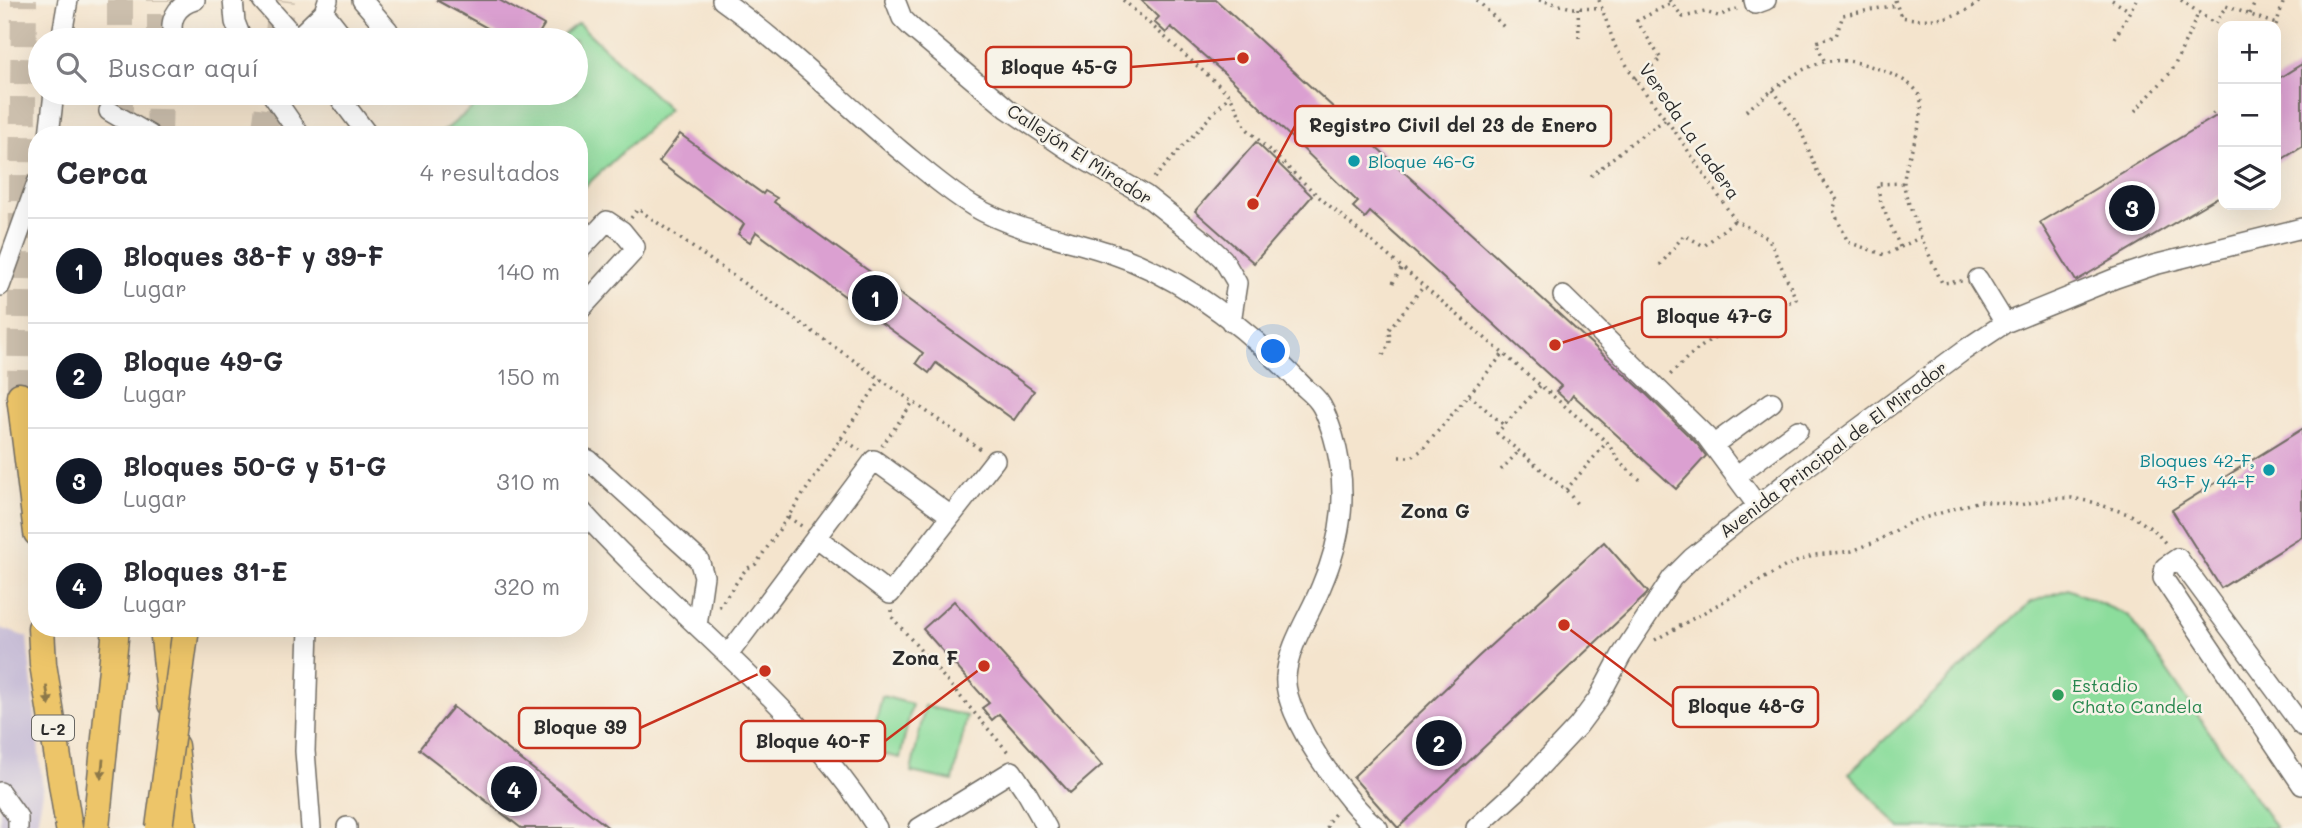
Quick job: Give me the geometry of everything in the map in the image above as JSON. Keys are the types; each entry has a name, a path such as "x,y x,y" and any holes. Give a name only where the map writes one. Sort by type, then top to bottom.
{"highway":[{"path":"20,396 28,460"},
{"name":"L-2","path":"42,637 43,664 69,828"},
{"path":"96,828 115,637"},
{"path":"164,637 184,828"},
{"path":"159,828 185,637"}],"street":[{"path":"63,28 68,0"},
{"path":"172,28 176,12 186,2 195,0"},
{"path":"262,0 287,28"},
{"path":"362,0 386,28"},
{"path":"722,0 804,66 915,163 973,206 1037,232 1144,265 1178,284 1231,321 1290,372 1318,401 1340,463 1343,510 1340,533 1322,585 1294,648 1285,680 1294,709 1322,763 1347,799 1378,828"},
{"name":"Callejón El Mirador","path":"895,0 902,18 912,28 1008,109 1073,153 1165,209 1214,251 1237,283 1231,321"},
{"path":"228,1 237,28"},
{"path":"307,28 326,6 339,28"},
{"path":"50,126 53,105"},
{"path":"279,105 294,126"},
{"path":"345,105 361,126"},
{"path":"109,111 135,126"},
{"path":"0,286 28,208"},
{"path":"588,241 607,221 622,231 635,247 633,253 588,301"},
{"name":"Avenida Principal de El Mirador","path":"1476,828 1518,790 1578,726 1598,699 1672,578 1712,540 1963,351 2005,323 2154,265 2301,228"},
{"path":"1978,279 2005,323"},
{"path":"1563,296 1713,445 1758,505"},
{"path":"1713,445 1772,402"},
{"path":"1736,476 1798,430"},
{"path":"588,460 699,560 704,576 700,629"},
{"path":"728,656 874,460 951,516"},
{"path":"816,537 890,594 995,460"},
{"path":"588,519 728,656 847,781 877,828"},
{"path":"2301,781 2163,578 2165,567 2178,558 2302,726"},
{"path":"309,637 305,751 311,828"},
{"path":"920,828 1012,771 1046,828"},
{"path":"0,792 18,817 19,828"}],"path":[{"path":"1123,0 1230,95 1246,128 1318,195 1607,442 1621,464 1643,482"},
{"path":"1477,0 1506,29"},
{"path":"1539,0 1578,8 1602,9"},
{"name":"Vereda La Ladera","path":"1599,0 1615,46 1635,79 1666,119 1735,220 1769,239 1796,299 1709,341 1688,357 1657,388"},
{"path":"1824,60 1816,42 1836,36 1843,15 1896,3 1901,17 1926,21 1958,14 1981,0"},
{"path":"2112,0 2130,11"},
{"path":"2115,38 2136,0"},
{"path":"2180,0 2215,24 2226,6 2266,21"},
{"path":"2250,15 2256,0"},
{"path":"2277,21 2284,0"},
{"path":"1635,79 1661,59 1637,21 1670,2 1683,17 1705,12 1718,16 1758,1"},
{"path":"1578,8 1579,38"},
{"path":"2134,111 2172,71 2199,12"},
{"path":"1746,111 1798,73 1824,60 1851,60 1871,65 1903,80 1918,92 1921,100 1920,117 1904,183 1921,237 1942,283 1978,279"},
{"path":"1773,90 1799,126 1818,173 1837,200 1833,210 1848,243 1885,255 1921,237"},
{"path":"1165,209 1165,188 1154,177 1230,95"},
{"path":"2212,114 2218,109"},
{"path":"1591,176 1666,119"},
{"path":"1900,247 1881,203 1877,184 1904,183"},
{"path":"622,231 638,209 995,460"},
{"path":"1660,265 1684,235 1704,246 1735,220"},
{"path":"1393,283 1402,267"},
{"path":"1383,355 1390,342 1389,329 1424,286"},
{"path":"1399,457 1412,457 1422,450 1503,355"},
{"path":"700,629 746,569 756,564 881,379"},
{"path":"1539,386 1497,433 1566,489 1578,505"},
{"path":"1469,395 1504,425"},
{"path":"874,460 913,402"},
{"path":"1566,489 1607,442"},
{"path":"1501,470 1518,452"},
{"path":"1622,656 1667,634 1788,565 1815,555 1852,551 1911,522 1980,501 2021,505 2052,498 2072,498 2092,502 2131,515 2155,531 2178,558"},
{"path":"890,594 892,617 1012,757 1012,771"}],"shaded area":[{"path":"0,628 27,637 43,792 36,828 0,828"}],"green space":[{"path":"588,32 669,109 588,184 588,126 450,126 476,105 588,105"},
{"name":"Estadio Chato Candela","path":"2068,589 2129,616 2276,828 1900,828 1849,773 2031,602"},
{"path":"882,696 912,704 900,758 869,751"},
{"path":"925,706 967,716 953,781 911,772"}],"building":[{"path":"436,0 499,0 544,25 542,28 487,28"},
{"path":"1141,0 1216,0 1643,391 1706,456 1676,489 1573,395 1568,402 1556,391 1561,386 1473,305 1370,212 1365,218 1353,207 1358,202 1231,79 1171,27 1166,33 1154,22 1159,17"},
{"path":"2302,64 2302,147 2281,160 2281,84 2281,77"},
{"path":"2218,115 2218,197 2076,281 2040,222"},
{"path":"680,134 763,194 765,191 777,198 774,202 1034,391 1014,420 936,363 929,373 916,363 923,353 756,232 750,242 738,234 744,224 659,162"},
{"path":"1256,142 1312,196 1254,263 1195,211"},
{"name":"Bloques 42-F, 43-F y 44-F","path":"2302,429 2302,537 2221,588 2172,510"},
{"path":"1604,542 1648,592 1646,595 1398,828 1353,777 1478,657"},
{"path":"954,601 1102,765 1070,793 999,714 992,720 982,708 989,703 923,629"},
{"path":"453,707 609,828 521,828 419,749"}],"tunnel":[{"path":"20,396 24,0"},
{"path":"120,0 120,28"},
{"path":"160,0 160,28"},
{"path":"278,28 282,0"},
{"path":"120,105 120,126"},
{"path":"159,126 160,105"},
{"path":"265,126 268,105"}],"place":[{"name":"Bloque 45-G","path":"1243,58"},
{"name":"Bloque 46-G","path":"1354,161"},
{"name":"Registro Civil del 23 de Enero","path":"1253,204"},
{"name":"Bloques 50-G y 51-G","path":"2132,208"},
{"name":"Bloques 38-F y 39-F","path":"875,298"},
{"name":"Bloque 47-G","path":"1555,345"},
{"name":"Bloques 42-F, 43-F y 44-F","path":"2269,470"},
{"name":"Bloque 48-G","path":"1564,625"},
{"name":"Bloque 40-F","path":"984,666"},
{"name":"Bloque 39","path":"765,671"},
{"name":"Estadio Chato Candela","path":"2058,695"},
{"name":"Bloque 49-G","path":"1439,743"},
{"name":"Bloques 31-E","path":"514,789"}],"district":[{"name":"Zona G","path":"1435,510"},
{"name":"Zona F","path":"925,657"}]}
